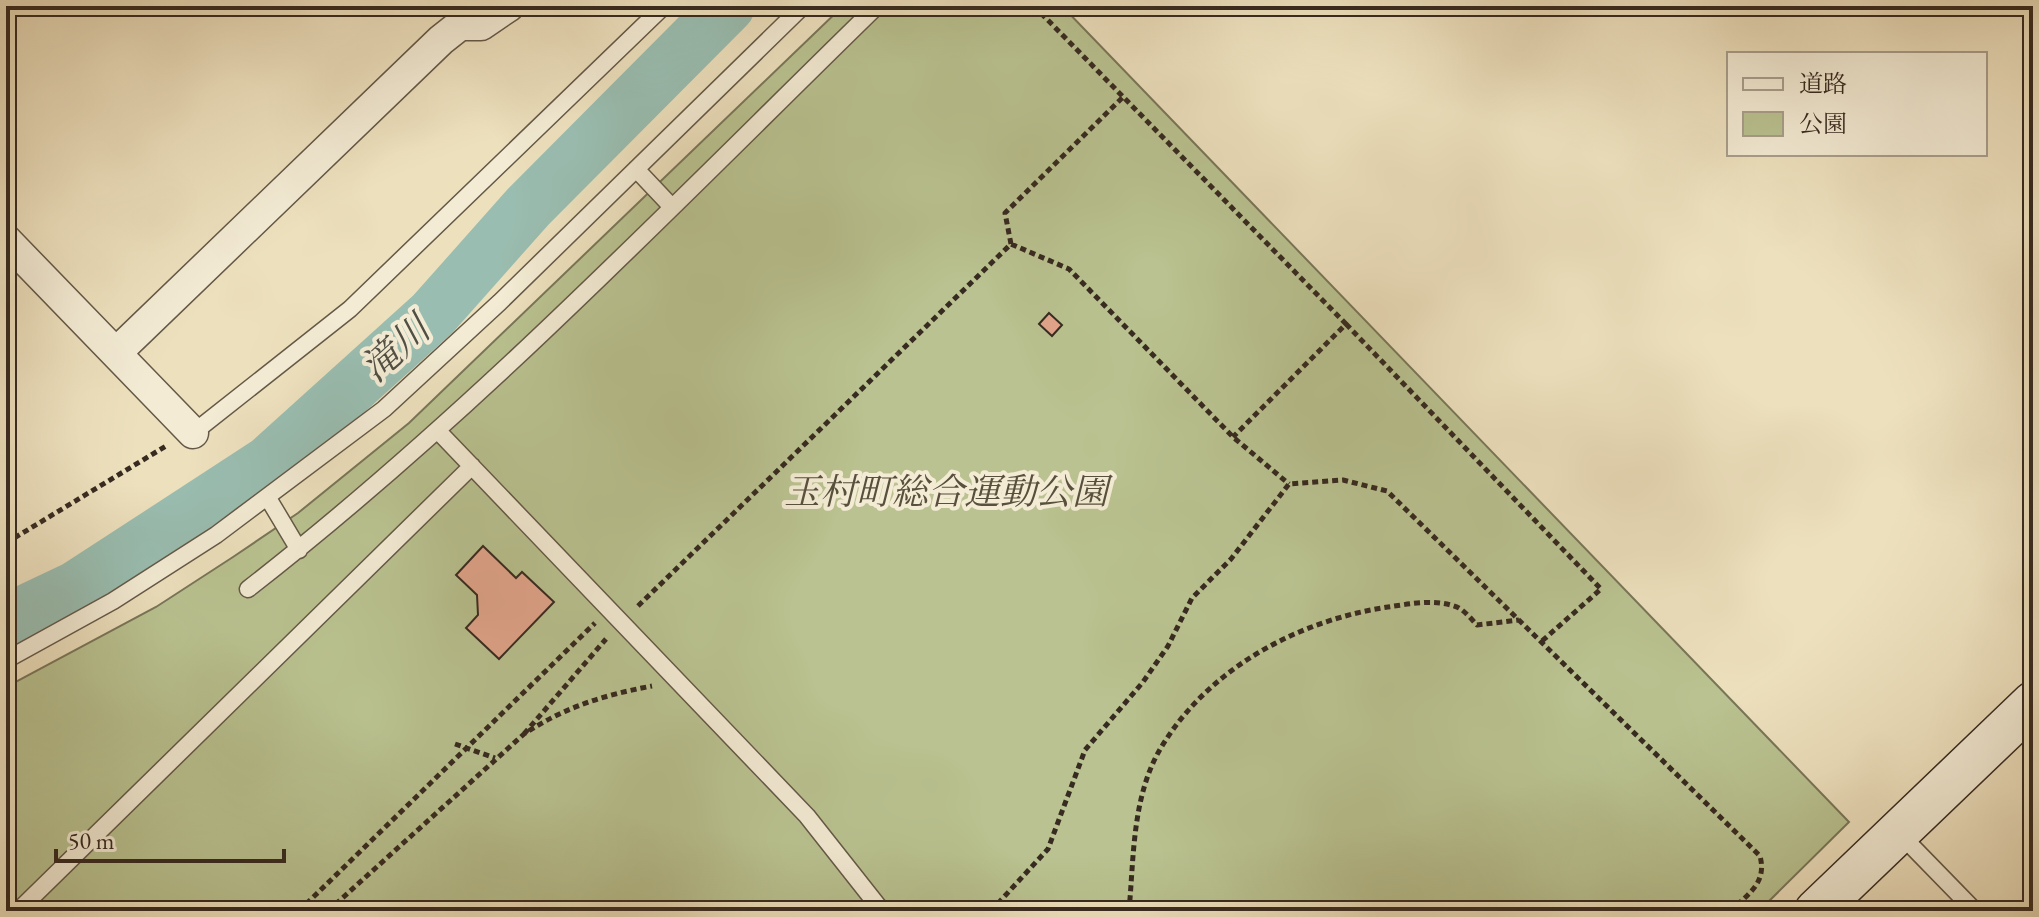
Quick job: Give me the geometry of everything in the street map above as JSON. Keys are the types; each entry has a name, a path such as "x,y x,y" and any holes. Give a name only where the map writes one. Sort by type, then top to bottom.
{"street":[{"path":"116,353 451,15 481,25 509,6"},
{"path":"6,240 193,433"},
{"path":"1816,911 2033,703"}],"lane":[{"path":"193,433 350,309 664,6"},
{"path":"6,660 113,601 268,498 384,409 803,6"},
{"path":"248,589 299,550 437,430 877,6"},
{"path":"636,169 671,206"},
{"path":"437,430 807,816 882,911"},
{"path":"18,911 472,466"},
{"path":"268,498 299,550"},
{"path":"1899,833 1975,911"}],"path":[{"path":"1034,6 1601,589 1541,641"},
{"path":"1011,244 1005,213 1123,97"},
{"path":"1011,244 1069,269 1233,437 1289,484 1343,480 1387,491 1760,856 1763,870 1760,883 1731,911"},
{"path":"299,911 464,749 616,615 1011,244"},
{"path":"1233,437 1346,324"},
{"path":"6,543 175,440 193,433"},
{"path":"991,911 1048,849 1085,750 1143,682 1168,646 1192,598 1231,559 1289,484"},
{"path":"1129,911 1140,803 1162,746 1199,702 1231,671 1304,627 1382,608 1421,602 1457,606 1477,625 1519,620"},
{"path":"524,734 616,615"},
{"path":"328,911 496,758 554,714 592,698 656,686 687,690"},
{"path":"455,744 496,758"}],"green space":[{"name":"玉村町総合運動公園","path":"843,6 1062,6 1849,822 1759,911 6,911 6,687 156,607 233,557 298,513 409,423"}],"building":[{"path":"1049,313 1062,325 1052,336 1039,324"},
{"path":"483,546 516,578 522,572 554,602 499,659 466,628 478,615 477,595 456,575"}],"waterway":[{"name":"滝川","path":"6,621 76,588 268,463 433,314 528,207 728,6"}]}
